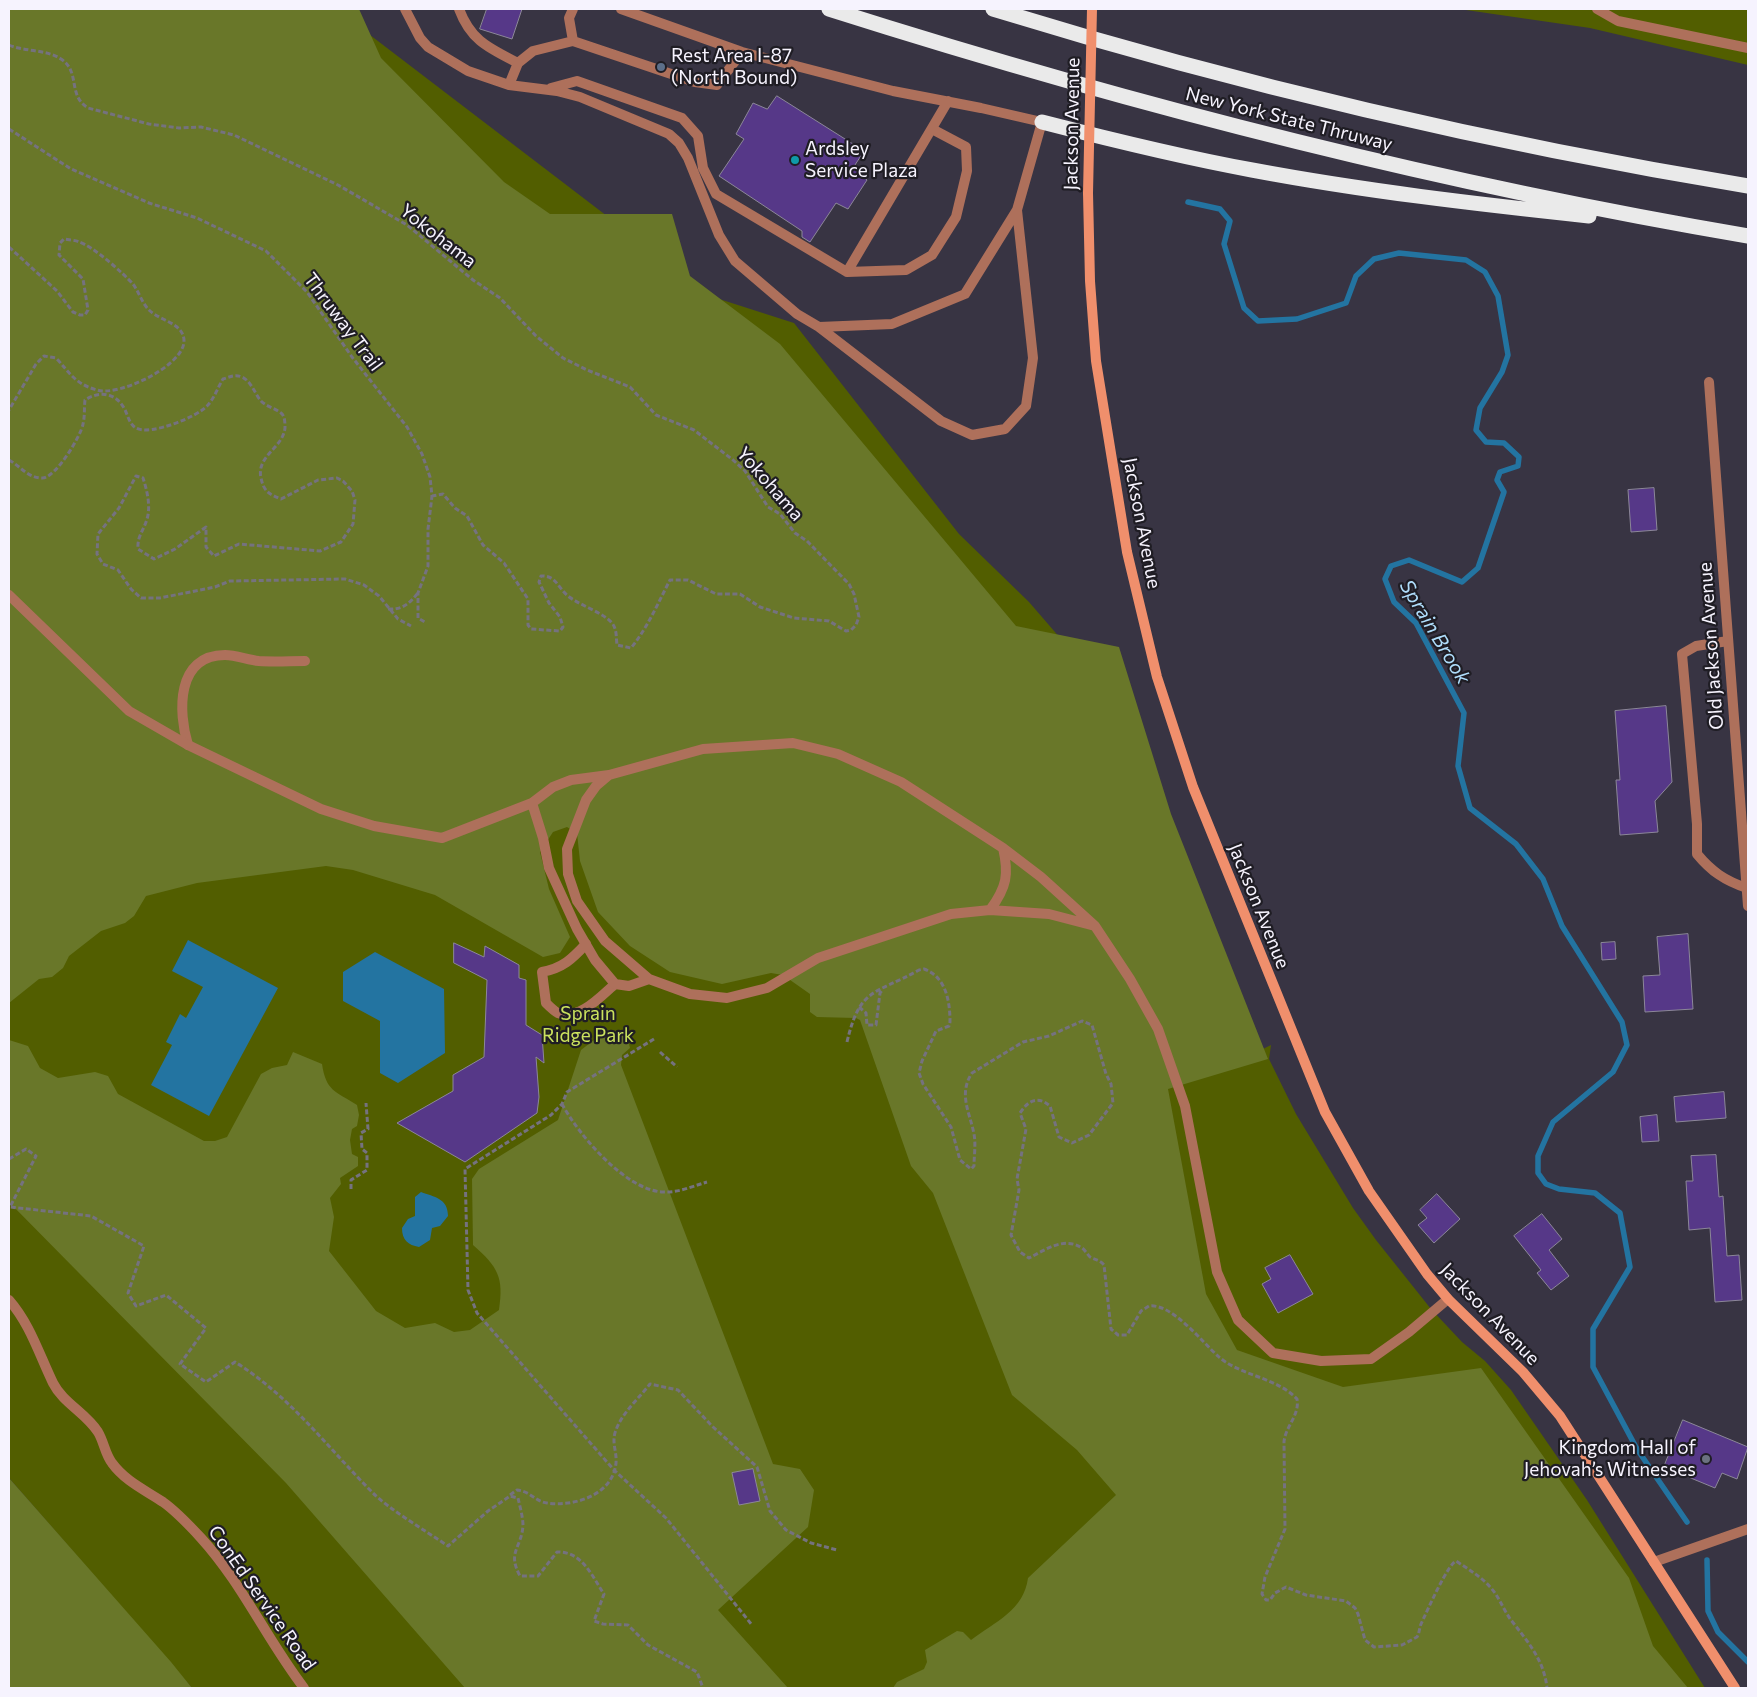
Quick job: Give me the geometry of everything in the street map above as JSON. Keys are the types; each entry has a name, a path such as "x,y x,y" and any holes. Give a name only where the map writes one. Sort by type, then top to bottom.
{"highway":[{"name":"New York State Thruway","path":"829,9 1017,68 1220,124 1461,181 1748,236"},
{"name":"New York State Thruway","path":"992,9 1189,65 1394,116 1587,157 1748,186"},
{"path":"1042,122 1191,158 1319,181 1480,205 1695,227"}],"main road":[{"name":"Jackson Avenue","path":"1092,9 1088,193 1090,281 1096,361 1127,552 1157,677 1192,787 1325,1112 1368,1191 1427,1274 1448,1299 1523,1372 1560,1416 1735,1688"}],"street":[{"path":"406,9 420,38 428,47 468,71 509,85 580,97 669,134 679,144 688,158 719,234 735,261 797,314 819,327 941,421 972,435 1005,429 1026,406 1033,358 1017,210"},
{"path":"459,9 465,25 480,42 518,63"},
{"path":"573,9 569,18 574,41"},
{"path":"621,9 742,52 893,91 1042,122 1017,210 965,294 892,324 819,327"},
{"path":"1597,9 1618,21 1748,48"},
{"path":"509,85 518,63 533,51 574,41 695,82 717,85 742,52"},
{"path":"545,90 577,82 682,118 698,136 703,168 716,194 846,272 906,270 932,255 956,217 967,171 966,147 932,129"},
{"path":"846,272 948,101"},
{"name":"Old Jackson Avenue","path":"1709,382 1748,906"},
{"path":"9,595 128,710 188,745 321,809 374,826 442,838 532,803 553,787 571,780 609,775 703,749 793,743 838,754 901,782 1003,848 1041,877 1095,926 1130,979 1158,1029 1185,1106 1217,1272 1238,1320 1273,1353 1321,1361 1371,1360 1409,1332 1448,1299"},
{"path":"1728,642 1696,646 1682,654 1697,824 1696,854 1710,870 1729,882 1747,888"},
{"path":"188,745 181,706 184,685 193,669 205,659 224,655 259,661 305,661"},
{"path":"609,775 596,786 578,816 567,849 568,874 577,901 605,941 649,979 690,994 727,998 767,988 827,955 952,914 990,910 1049,914 1095,926"},
{"path":"532,803 549,868 595,960 616,984 628,986 649,979"},
{"path":"990,910 1000,896 1007,877 1003,848"},
{"path":"586,944 567,964 556,970 542,972 546,1003 558,1013 574,1014 594,1003 616,984"},
{"name":"ConEd Service Road","path":"9,1300 20,1312 60,1394 74,1405 98,1432 108,1458 114,1466 126,1478 164,1503 203,1540 254,1611 268,1637 304,1688"},
{"path":"1654,1562 1748,1529"}],"path":[{"name":"Yokohama","path":"9,45 51,54 62,60 71,70 76,97 80,103 88,108 149,124 179,128 201,127 234,135 338,185 407,225 473,280 500,298 536,336 563,358 630,387 656,415 694,430 734,460 745,471 768,507 780,514 795,534 807,541 848,584 858,606 856,625 851,630 846,631 829,621 794,618 760,607 740,594 716,594 688,580 680,579 670,580 662,601 652,613 642,634 631,648 625,648 617,645 616,629 611,621 568,596 558,582 547,576 541,576 539,582 549,603 560,617 563,627 560,631 531,629 528,625 528,599 504,563 483,544 467,516 455,508 443,494 432,496"},
{"name":"Thruway Trail","path":"9,129 71,169 149,203 197,218 266,251 307,292 352,357 407,427 422,454 430,477 432,496 428,529 428,566 418,593 418,618 425,622"},
{"path":"9,247 57,291 73,312 80,316 85,315 88,310 83,279 59,255 60,243 64,239 79,242 92,250 134,286 147,308 158,318 181,330 184,345 166,367 136,384 110,391 98,391 78,382 56,358 44,356 36,364 9,410"},
{"path":"9,460 36,478 45,479 52,475 78,436 83,424 85,400 95,394 110,394 124,407 132,425 137,429 152,430 190,418 208,406 223,379 241,376 247,380 267,407 281,413 285,419 283,435 261,464 260,471 263,488 267,493 281,499 318,480 337,478 343,480 352,491 355,500 355,510 353,524 341,542 320,551 239,544 214,556 206,547 206,527 175,549 154,559 138,549 138,539 149,513 143,478 136,476 119,508 98,534 97,554 103,564 118,570 131,589 141,598 160,598 215,587 230,581 345,579 364,585 379,596 398,619 411,626"},
{"path":"388,609 398,610 406,606 418,593"},
{"path":"847,1042 854,1014 867,996 924,969 937,976 950,1009 950,1022 949,1026 936,1031 922,1061 919,1073 923,1084 951,1127 960,1160 971,1169 974,1166 975,1141 964,1099 968,1079 972,1073 1023,1042 1049,1036 1082,1021 1092,1025 1106,1074 1112,1084 1113,1103 1089,1135 1072,1143 1060,1136 1050,1106 1034,1100 1024,1107 1020,1113 1020,1119 1026,1129 1017,1179 1019,1190 1011,1230 1012,1240 1026,1258 1050,1246 1073,1244 1083,1248 1090,1256 1102,1262 1105,1271 1111,1329 1118,1335 1127,1335 1141,1311 1149,1306 1162,1307 1188,1326 1228,1363 1263,1381 1281,1386 1297,1399 1296,1413 1284,1433 1285,1529 1265,1577 1262,1594 1266,1600 1270,1600 1275,1593 1286,1586 1306,1595 1325,1596 1346,1602 1355,1608 1365,1640 1369,1645 1374,1647 1402,1645 1417,1637 1420,1624 1429,1610 1443,1578 1450,1565 1456,1561 1481,1577 1495,1594 1542,1663 1547,1688"},
{"path":"859,1007 866,1013 868,1025 876,1025 880,993 884,988"},
{"path":"654,1040 567,1092 562,1104 551,1115 466,1169 468,1290 477,1313 614,1470 666,1518 752,1625"},
{"path":"660,1052 678,1068"},
{"path":"351,1189 351,1180 367,1170 367,1153 362,1149 361,1133 368,1129 366,1103"},
{"path":"562,1104 604,1158 643,1188 661,1192 674,1192 707,1182"},
{"path":"9,1159 26,1149 36,1156 10,1206 91,1216 144,1246 128,1293 136,1306 166,1295 206,1328 180,1364 206,1382 235,1362 259,1377 302,1415 374,1495 448,1546 488,1511 517,1490 525,1490 542,1502 570,1503 599,1493 607,1484 616,1464 614,1436 622,1420 650,1384 678,1390 712,1426 757,1467 770,1510 786,1530 811,1543 837,1550"},
{"path":"510,1496 518,1498 521,1510 523,1526 513,1555 515,1566 520,1576 538,1576 558,1552 568,1552 578,1558 604,1594 594,1621 603,1624 628,1625 659,1652 687,1665 697,1672 704,1688"}],"green space":[{"name":"Sprain Ridge Park","path":"9,9 336,9 713,297 794,323 959,534 1029,602 1061,639 1221,1070 1271,1045 1269,1059 1296,1114 1353,1208 1431,1309 1462,1342 1485,1361 1511,1390 1587,1500 1705,1688 192,1688 9,1478"},
{"path":"9,9 359,9 381,58 504,182 550,214 672,214 690,276 780,344 1016,626 1119,647 1171,814 1268,1059 1168,1089 1206,1294 1237,1350 1343,1387 1481,1368 1629,1578 1653,1646 1688,1688 893,1688 897,1682 924,1669 927,1662 925,1650 957,1631 963,1632 971,1640 999,1621 1021,1599 1028,1578 1116,1495 1077,1450 1012,1395 933,1193 911,1166 860,1020 856,1018 817,1017 810,1012 810,994 783,975 771,973 722,984 670,972 630,946 598,912 580,861 577,833 567,827 553,832 540,852 549,889 570,937 560,953 543,957 435,895 353,870 326,866 197,883 146,896 134,916 125,923 101,931 69,956 63,968 52,977 39,979 9,1003"},
{"path":"1459,9 1748,9 1748,65 1590,28"},
{"path":"607,1030 626,1032 630,1048 622,1055 621,1065 773,1464 800,1469 814,1490 808,1527 718,1610 788,1688 465,1688 286,1483 9,1202 9,1040 28,1046 40,1068 58,1078 95,1072 108,1076 118,1094 204,1141 215,1141 227,1137 261,1074 272,1068 287,1065 293,1052 322,1064 329,1085 337,1093 357,1105 359,1115 357,1126 352,1129 350,1140 352,1154 358,1157 358,1166 340,1178 341,1184 330,1198 334,1217 329,1251 376,1311 405,1328 435,1323 454,1332 470,1330 499,1310 501,1289 494,1267 473,1245 472,1179 479,1169 558,1120 581,1050"},
{"path":"9,1478 171,1662 192,1688 9,1688"}],"water":[{"path":"188,940 278,988 209,1116 151,1085 172,1045 166,1042 180,1014 186,1018 203,987 172,971"},
{"path":"375,952 444,989 445,1053 398,1083 380,1073 380,1021 343,1001 343,972"},
{"path":"421,1192 443,1202 446,1205 448,1216 440,1226 432,1228 430,1240 419,1247 406,1241 402,1228 408,1219 415,1216 415,1197"}],"building":[{"path":"487,9 522,9 512,39 480,29"},
{"name":"Ardsley Service Plaza","path":"777,96 864,151 853,168 867,180 848,209 836,203 810,242 802,237 802,231 719,176 744,139 736,134 753,103 767,109"},
{"path":"1654,488 1657,530 1631,532 1628,490"},
{"path":"1666,706 1672,782 1655,801 1658,832 1620,835 1616,780 1620,780 1615,711"},
{"path":"1688,934 1693,1009 1645,1012 1643,976 1660,975 1657,937"},
{"path":"1615,942 1616,959 1602,960 1601,943"},
{"path":"454,943 484,957 485,946 519,965 519,978 526,980 526,1025 542,1035 544,1063 536,1057 539,1097 537,1113 465,1162 397,1123 453,1091 453,1075 484,1057 487,980 454,963"},
{"path":"1724,1092 1726,1118 1676,1122 1674,1097"},
{"path":"1657,1115 1659,1141 1642,1142 1640,1117"},
{"path":"1716,1155 1719,1197 1723,1196 1727,1256 1739,1255 1742,1300 1715,1302 1710,1228 1689,1230 1686,1181 1693,1181 1691,1156"},
{"path":"1437,1194 1460,1219 1434,1243 1418,1225 1427,1218 1420,1210"},
{"path":"1542,1214 1562,1239 1549,1250 1569,1276 1551,1290 1537,1273 1541,1270 1514,1236"},
{"path":"1290,1255 1313,1294 1278,1313 1262,1284 1271,1279 1265,1268"},
{"name":"Kingdom Hall of Jehovah’s Witnesses","path":"1683,1420 1748,1447 1737,1479 1722,1473 1715,1488 1664,1467"},
{"path":"753,1469 760,1501 739,1505 732,1473"}],"waterway":[{"name":"Sprain Brook","path":"1188,202 1220,209 1230,221 1224,244 1244,308 1258,321 1297,319 1346,303 1356,276 1374,259 1399,253 1466,260 1485,272 1498,296 1508,355 1502,372 1480,408 1476,430 1486,442 1504,443 1519,457 1518,466 1500,472 1497,480 1504,492 1478,568 1462,582 1409,560 1391,566 1385,579 1394,602 1416,623 1464,713 1458,766 1470,808 1516,844 1543,879 1562,926 1622,1022 1627,1045 1613,1072 1553,1122 1538,1156 1538,1173 1546,1184 1559,1189 1595,1193 1620,1213 1630,1267 1593,1329 1593,1367 1637,1449 1687,1522"},
{"name":"Sprain Brook","path":"1707,1560 1708,1611 1718,1632 1748,1662"}],"place":[{"name":"Rest Area I-87 (North Bound)","path":"661,67"},
{"name":"Ardsley Service Plaza","path":"795,160"},
{"name":"Kingdom Hall of Jehovah’s Witnesses","path":"1706,1459"}]}
